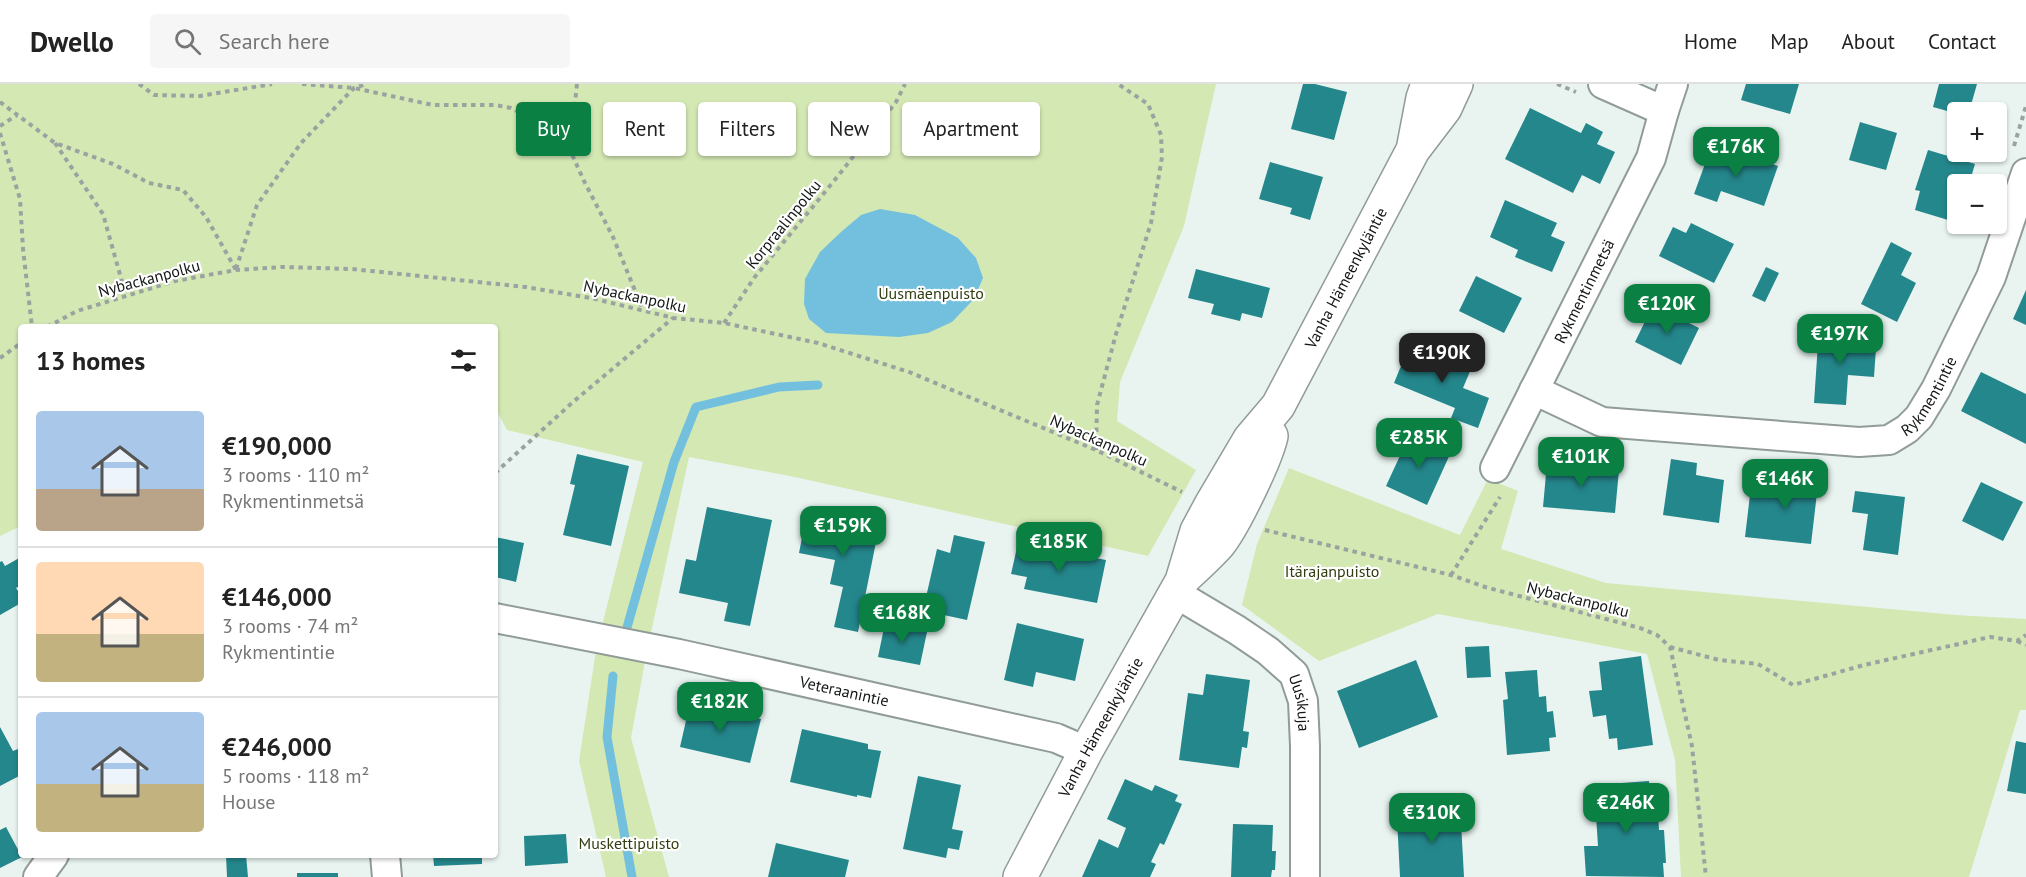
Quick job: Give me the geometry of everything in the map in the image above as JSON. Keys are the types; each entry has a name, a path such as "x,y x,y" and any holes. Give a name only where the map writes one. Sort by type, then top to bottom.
{"street":[{"name":"Vanha Hämeenkyläntie","path":"1413,150 1428,84"},
{"name":"Vanha Hämeenkyläntie","path":"1020,877 1086,751 1179,587 1220,543 1234,519 1268,450 1278,406 1413,150 1445,108 1456,84"},
{"path":"1603,84 1664,111 1673,84"},
{"name":"Rykmentinmetsä","path":"1499,479 1534,390 1651,158 1664,111"},
{"name":"Rykmentintie","path":"1534,390 1602,422 1859,442 1889,440 1919,417 1936,389 1991,277 2026,173"},
{"name":"Uusikuja","path":"1179,587 1260,645 1294,674 1303,701 1305,735 1305,877"},
{"name":"Veteraanintie","path":"498,619 679,654 1056,738 1086,751"},
{"path":"38,877 52,858"},
{"path":"385,858 387,877"}],"path":[{"path":"139,84 154,94 200,96 272,84"},
{"path":"228,84 228,91"},
{"path":"302,84 354,86 367,84"},
{"path":"575,102 577,84"},
{"name":"Korpraalinpolku","path":"724,323 754,278 896,102 904,84"},
{"path":"1096,450 1097,405 1116,334 1151,223 1162,156 1161,135 1148,104 1118,84"},
{"path":"354,86 433,105 495,105 516,111"},
{"path":"236,270 257,205 301,143 354,86"},
{"path":"0,102 55,143 113,164 149,183 183,190 206,217 236,270"},
{"path":"0,126 17,114"},
{"path":"0,133 20,199 32,324"},
{"path":"55,143 103,214 126,296"},
{"path":"573,156 613,237 643,311"},
{"name":"Nybackanpolku","path":"53,324 77,311 175,281 236,270 282,267 352,269 526,287 591,298 674,318 724,323 818,343 909,372 1096,450 1185,493"},
{"path":"498,470 573,402 674,318"},
{"path":"0,358 18,345"},
{"path":"1450,575 1499,479"},
{"name":"Nybackanpolku","path":"1261,529 1450,575 1485,588 1641,628 1657,635 1670,647"},
{"path":"2017,641 2026,635"},
{"path":"1706,877 1692,746 1670,647 1719,660 1758,664 1793,685 1864,665 1990,637 2017,641 2026,645"}],"green space":[{"name":"Uusmäenpuisto","path":"0,84 1216,84 1184,226 1120,382 1117,421 1196,470 1148,556 795,477 689,457 646,656 631,738 669,877 606,877 579,761 596,650 643,462 507,430 498,414 498,324 18,324 18,527 0,536"},
{"name":"Itärajanpuisto","path":"1289,468 1460,535 1488,479 1518,491 1501,549 1606,583 1956,615 2026,619 2026,710 2020,710 1969,877 1681,877 1675,760 1647,654 1438,614 1319,661 1242,605 1257,544"}],"water":[{"path":"880,209 915,215 958,238 976,258 983,278 974,299 952,322 928,333 899,337 826,333 809,319 804,304 805,279 820,252 841,232 861,215"}],"building":[{"path":"1303,84 1315,84 1347,92 1334,140 1291,129"},
{"path":"1746,84 1799,84 1790,114 1741,100"},
{"path":"1939,84 1977,84 1972,102 1947,102 1947,111 1933,107"},
{"path":"1530,108 1581,133 1586,123 1603,132 1597,144 1615,152 1600,184 1582,175 1573,193 1505,159"},
{"path":"1860,122 1897,133 1886,170 1849,160"},
{"path":"1729,149 1778,166 1764,206 1721,191 1717,202 1694,194 1709,153 1726,159"},
{"path":"1928,150 1947,156 1947,162 1975,164 1972,174 1947,174 1947,220 1915,210 1920,191 1915,190"},
{"path":"1270,162 1323,177 1310,220 1290,214 1292,208 1259,199"},
{"path":"1505,200 1557,223 1551,236 1565,242 1552,272 1515,257 1518,250 1490,237"},
{"path":"1691,223 1734,244 1714,283 1659,256 1673,227 1686,233"},
{"path":"1891,242 1912,253 1901,275 1916,283 1897,322 1861,304"},
{"path":"1766,267 1779,273 1765,302 1752,296"},
{"path":"1196,269 1270,288 1262,318 1242,313 1240,321 1211,314 1214,304 1188,298"},
{"path":"1476,276 1522,298 1504,333 1459,311"},
{"path":"2026,290 2026,325 2013,319"},
{"path":"1653,305 1699,328 1681,365 1635,342"},
{"path":"1819,328 1851,330 1850,346 1876,348 1874,377 1848,375 1846,405 1814,403"},
{"path":"1410,344 1471,369 1463,388 1489,398 1478,428 1451,418 1455,408 1394,383"},
{"path":"1981,372 2026,394 2026,444 1961,411"},
{"path":"1410,434 1451,452 1427,505 1386,486"},
{"path":"577,454 629,466 611,546 563,535 575,485 570,484"},
{"path":"1671,459 1697,463 1696,475 1724,480 1719,523 1663,515"},
{"path":"1547,463 1619,470 1615,513 1543,507"},
{"path":"1775,471 1819,476 1811,544 1745,537 1750,495 1772,497"},
{"path":"1981,482 2023,502 2003,541 1962,521"},
{"path":"1855,491 1905,497 1898,555 1863,550 1868,514 1852,512"},
{"path":"707,507 772,520 750,626 724,621 728,603 679,593 686,559 696,561"},
{"path":"808,507 880,522 858,632 834,627 843,587 830,584 835,560 799,553"},
{"path":"954,535 985,542 967,620 939,614 939,610 924,606 937,549 950,553"},
{"path":"498,538 524,543 516,582 498,578"},
{"path":"1018,543 1106,560 1097,603 1024,589 1027,577 1011,574"},
{"path":"18,559 18,587 16,588 18,605 0,615 0,562 2,561 5,566"},
{"path":"885,623 927,632 920,665 878,657"},
{"path":"1017,623 1084,639 1075,681 1036,672 1033,687 1004,680"},
{"path":"1489,646 1491,677 1467,678 1465,647"},
{"path":"1641,656 1653,745 1618,750 1617,738 1609,739 1606,715 1593,717 1589,691 1602,690 1599,662"},
{"path":"1416,660 1438,717 1359,748 1337,691"},
{"path":"1537,670 1539,697 1546,696 1547,712 1553,711 1556,737 1549,738 1550,751 1507,755 1503,700 1508,699 1505,672"},
{"path":"1206,674 1250,680 1243,731 1249,732 1247,748 1242,747 1239,768 1179,760 1188,693 1203,695"},
{"path":"690,703 761,719 750,763 680,747"},
{"path":"0,727 13,751 18,749 18,777 0,786"},
{"path":"802,729 868,744 868,749 881,751 871,798 790,782"},
{"path":"2016,741 2026,743 2026,794 2007,791"},
{"path":"918,776 961,785 952,829 963,831 959,850 948,848 946,858 903,849"},
{"path":"1125,779 1152,791 1155,785 1178,795 1175,801 1182,804 1164,845 1160,843 1151,862 1156,864 1150,877 1082,877 1099,839 1118,848 1126,828 1107,819"},
{"path":"1649,781 1651,813 1658,813 1659,830 1664,830 1666,863 1663,863 1664,877 1586,876 1584,846 1598,846 1594,785"},
{"path":"1460,804 1464,877 1400,877 1397,818 1434,816 1433,805"},
{"path":"1233,824 1273,825 1272,851 1276,851 1275,870 1272,870 1271,877 1231,877"},
{"path":"6,827 18,850 18,858 20,858 0,868 0,830"},
{"path":"566,834 568,863 525,866 524,836"},
{"path":"776,843 849,860 845,877 768,877"},
{"path":"226,858 246,858 248,877 227,877"},
{"path":"433,858 482,858 482,864 434,866"},
{"path":"297,873 338,873 338,877 297,877"}],"waterway":[{"path":"626,631 674,462 696,407 779,387 818,385"},
{"path":"613,676 607,737 632,877"}],"park label":[{"name":"Muskettipuisto","path":"629,843"}]}
